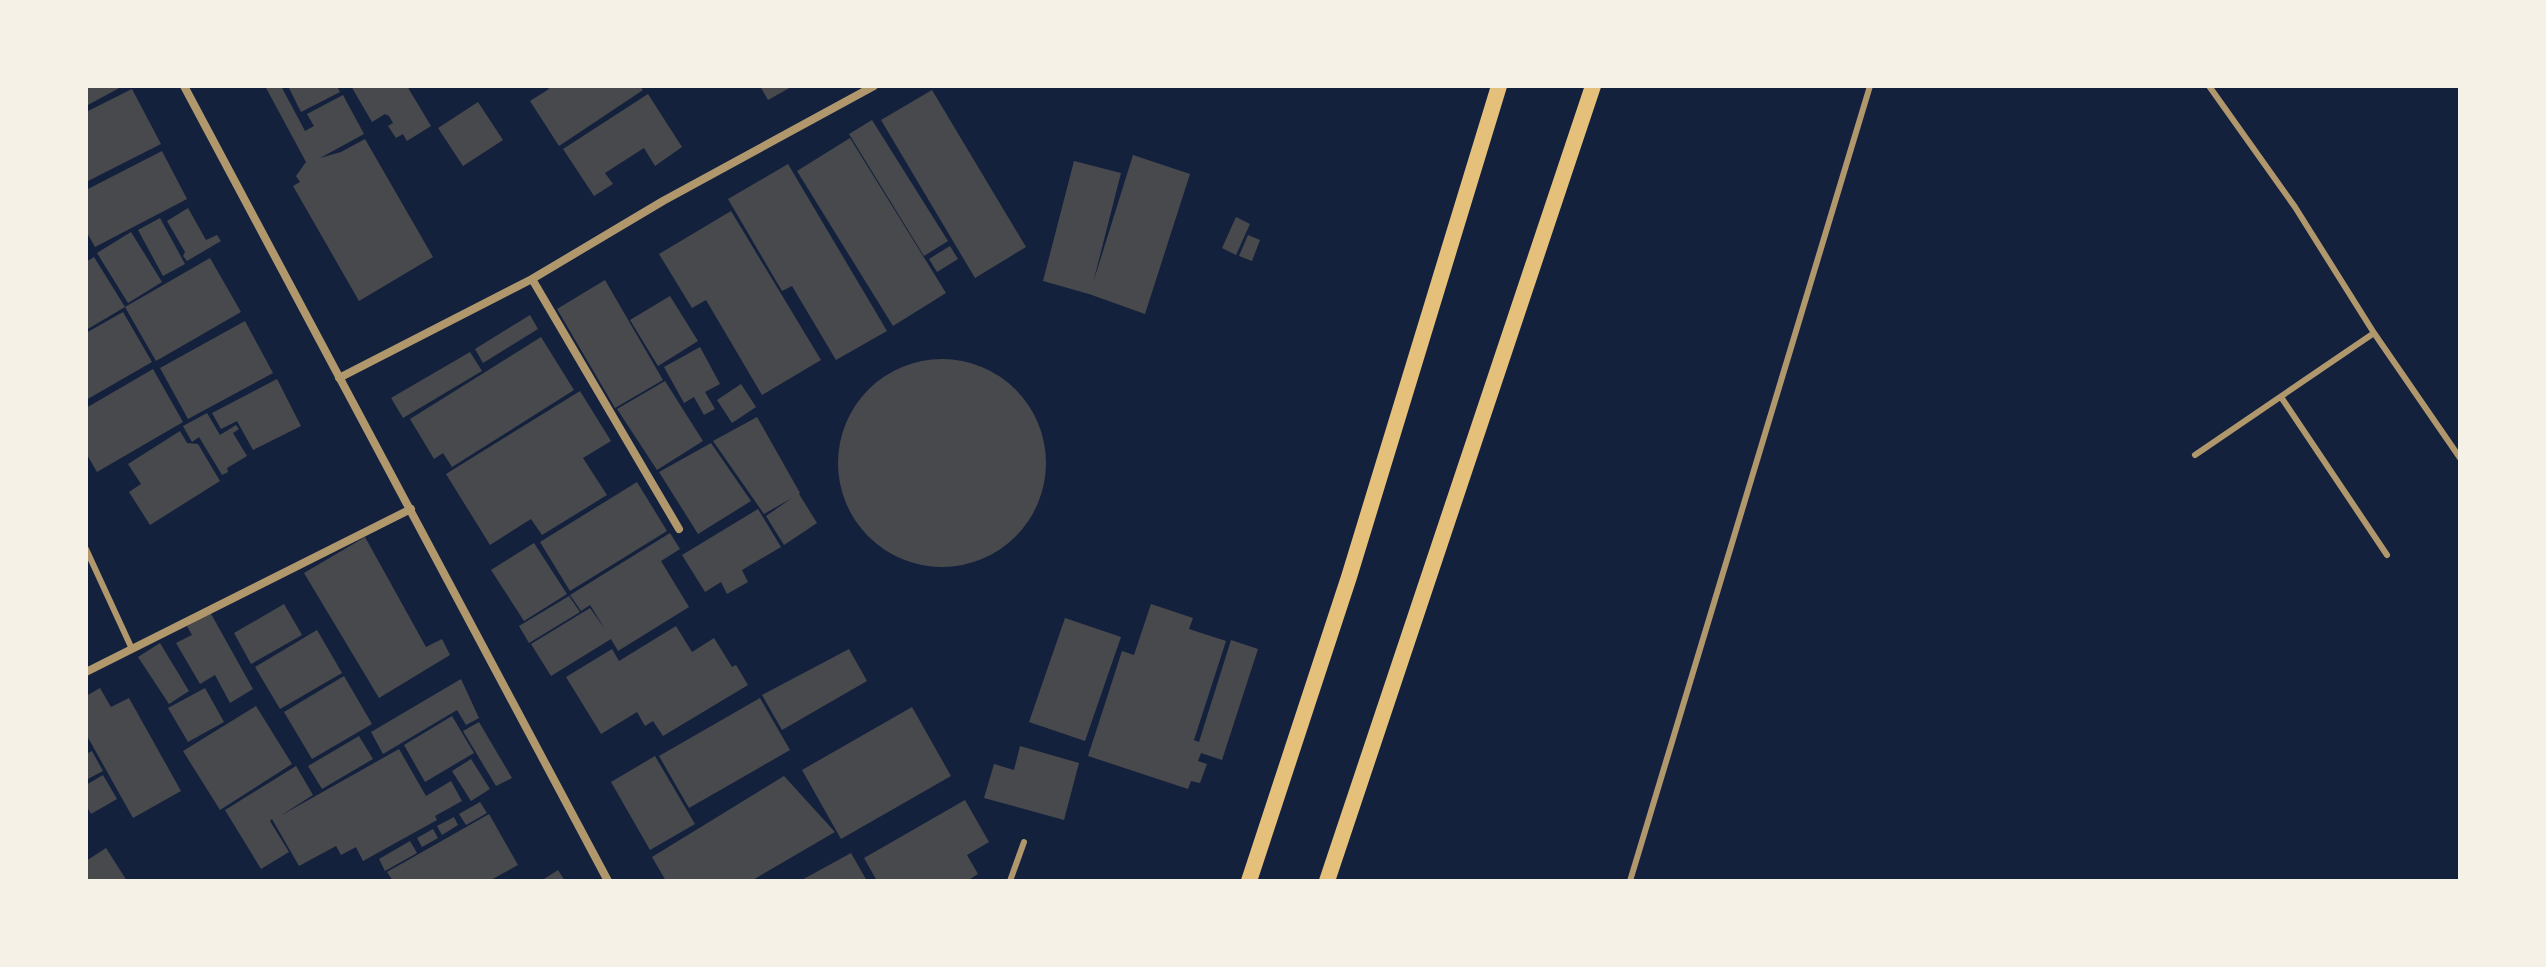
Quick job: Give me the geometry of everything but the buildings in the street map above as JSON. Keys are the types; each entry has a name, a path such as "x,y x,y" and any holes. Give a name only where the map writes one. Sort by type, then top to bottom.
{"main road":[{"path":"1249,881 1349,577 1499,86"},
{"path":"1327,881 1593,86"}],"street":[{"path":"184,86 608,881"},
{"path":"339,378 532,279 663,201 874,86"},
{"path":"532,279 679,529"},
{"path":"86,672 411,509"}],"lane":[{"path":"1630,881 1870,86"},
{"path":"2209,86 2295,207 2374,333 2460,458"},
{"path":"2195,455 2374,333"},
{"path":"2281,397 2387,555"},
{"path":"86,549 132,649"},
{"path":"1010,881 1024,842"}]}
